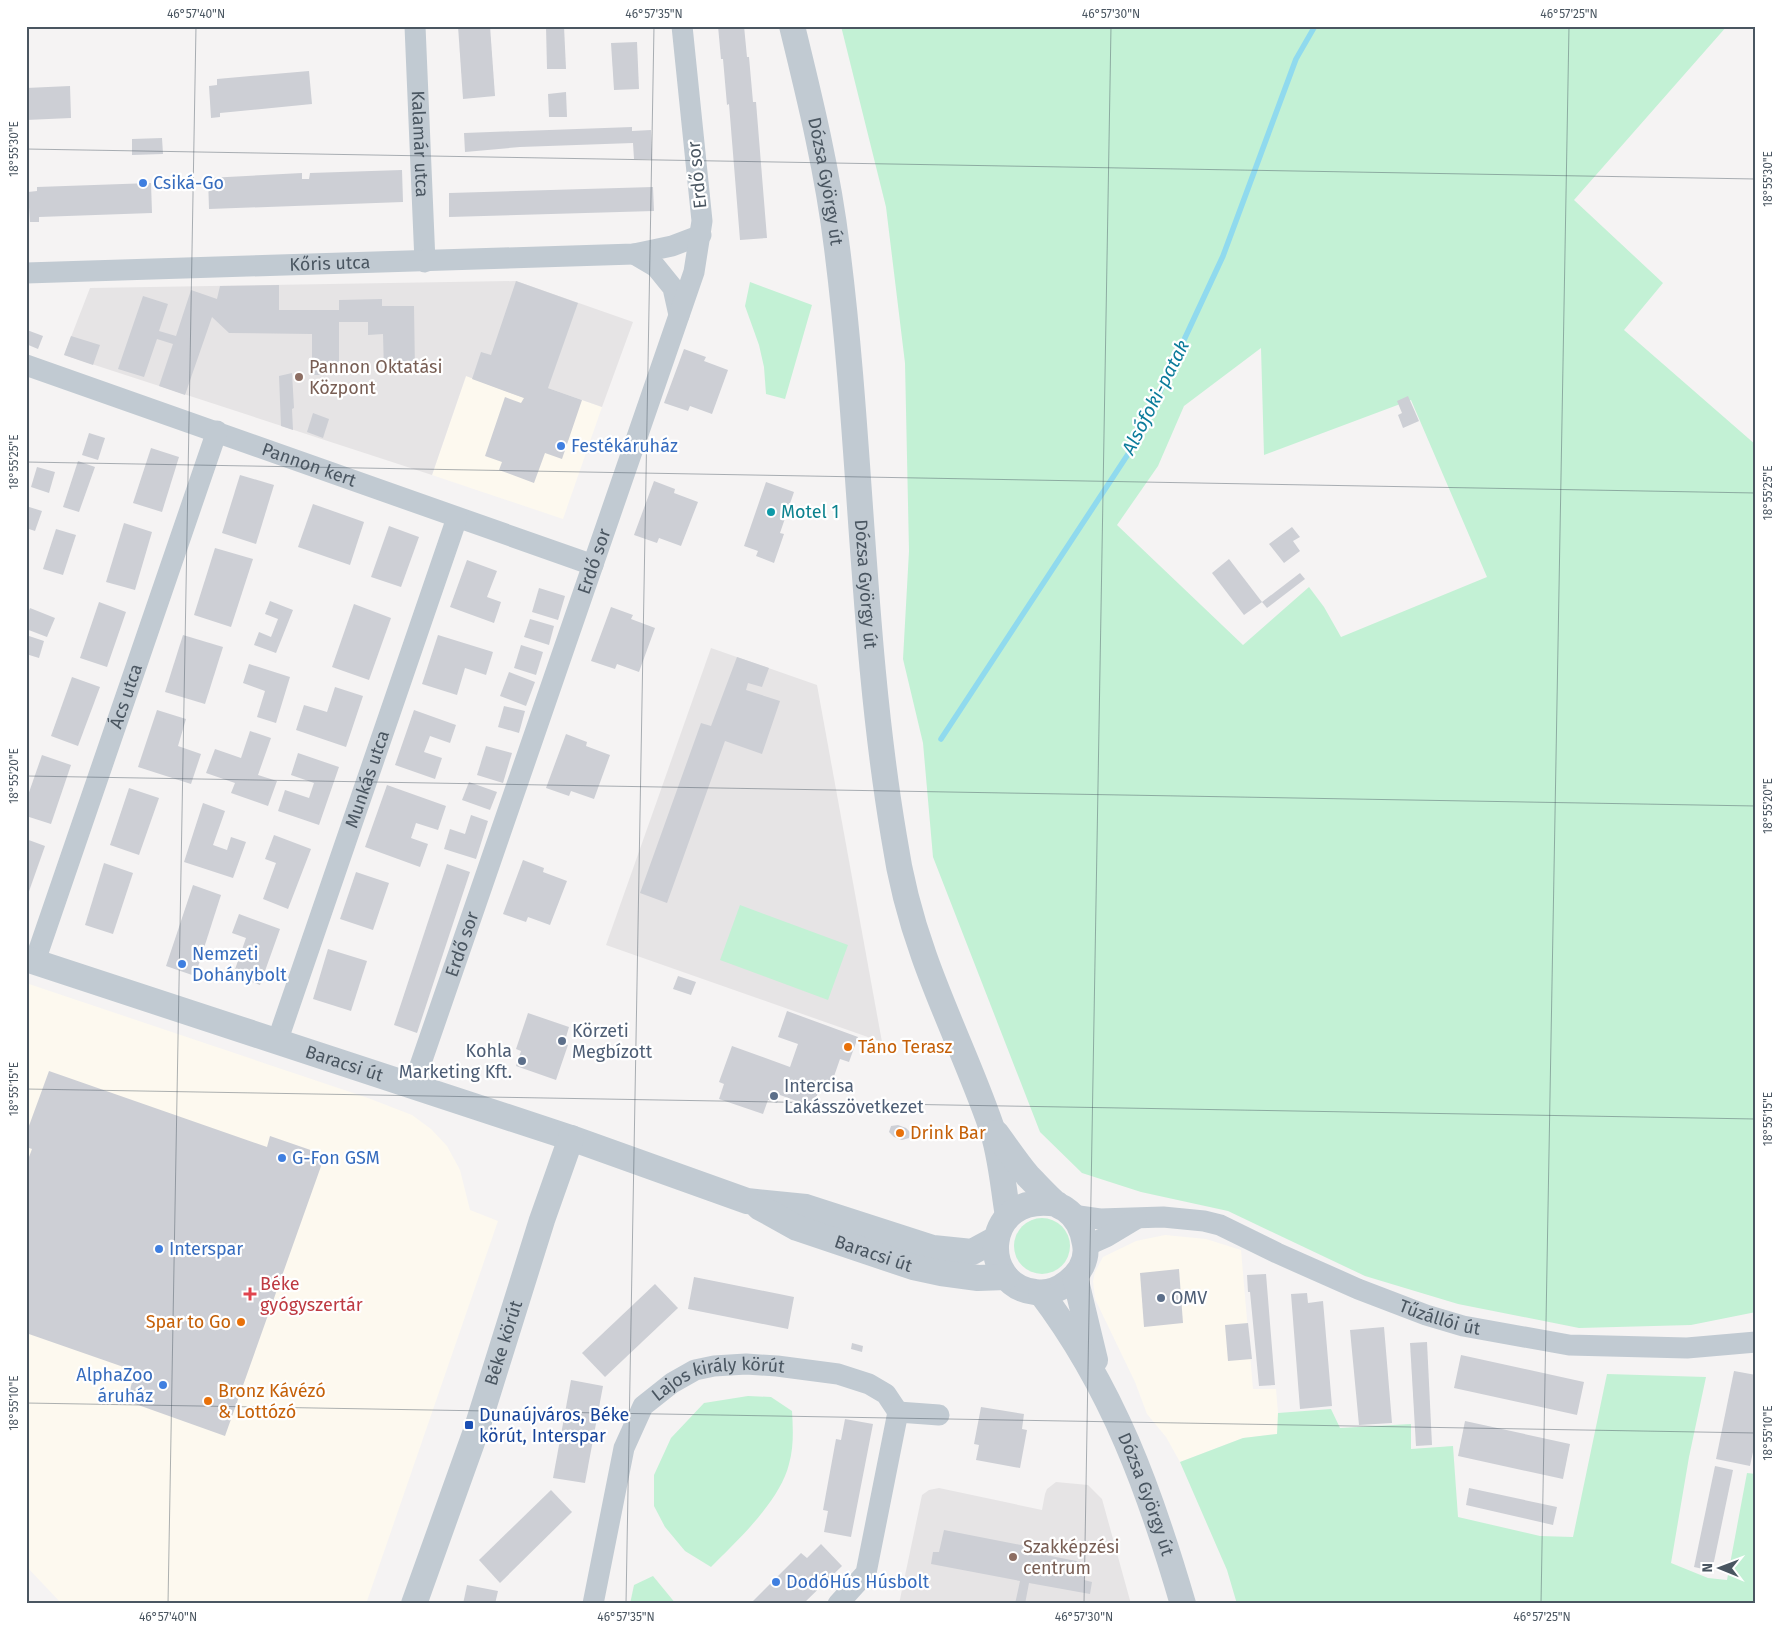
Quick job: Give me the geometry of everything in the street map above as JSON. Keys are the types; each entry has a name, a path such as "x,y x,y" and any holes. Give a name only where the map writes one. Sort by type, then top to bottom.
{"street":[{"name":"Kalamár utca","path":"415,26 425,262"},
{"name":"Erdő sor","path":"413,1086 694,272 702,221 682,26"},
{"name":"Dózsa György út","path":"792,26 805,76 829,192 837,244 844,304 869,633 880,736 894,837 906,900 924,957 993,1129 1008,1216"},
{"name":"Kőris utca","path":"26,273 634,254 672,246 701,235"},
{"path":"634,254 656,267 673,288 679,315"},
{"name":"Pannon kert","path":"26,365 217,431 309,466 457,518 593,564"},
{"name":"Ács utca","path":"31,960 217,431"},
{"name":"Munkás utca","path":"277,1042 457,518"},
{"name":"Baracsi út","path":"31,960 571,1138 747,1201 797,1228 913,1267 978,1278 1006,1277"},
{"name":"Dózsa György út","path":"993,1129 1028,1176 1064,1210"},
{"name":"Béke körút","path":"414,1604 476,1431 542,1220 571,1138"},
{"name":"Baracsi út","path":"747,1201 806,1207 932,1248 972,1252 996,1239"},
{"path":"1043,1202 1064,1210 1082,1229 1086,1246 1085,1257 1075,1277 1060,1289 1041,1293 1022,1289 1006,1277 999,1265 995,1252 998,1230 1008,1216 1018,1208 1030,1203 1043,1202"},
{"name":"Tűzállói út","path":"1064,1210 1100,1219 1163,1217 1204,1221 1220,1225 1358,1289 1426,1315 1463,1326 1569,1345 1687,1348 1756,1342"},
{"name":"Tűzállói út","path":"1086,1246 1139,1218"},
{"name":"Dózsa György út","path":"1075,1277 1080,1304 1102,1388"},
{"name":"Dózsa György út","path":"1041,1293 1056,1312 1114,1411 1136,1460 1166,1545 1183,1604"},
{"name":"Lajos király körút","path":"593,1604 624,1448 643,1406 672,1383 695,1370 714,1366 746,1364 777,1366 838,1374 868,1384 886,1394 898,1412"},
{"path":"838,1604 866,1573 898,1412 939,1415"}],"shaded area":[{"name":"Pannon Oktatási Központ","path":"516,281 633,322 602,407 548,388 524,398 466,376 432,475 64,355 90,288"},
{"path":"466,376 548,388 602,407 563,519 432,475"},
{"path":"711,648 817,685 882,1042 606,945"},
{"path":"26,983 368,1098 412,1115 431,1129 447,1146 460,1170 470,1210 498,1221 366,1604 62,1604 26,1566"},
{"path":"1165,1235 1206,1239 1241,1250 1253,1389 1276,1389 1278,1434 1243,1438 1180,1462 1166,1437 1147,1414 1135,1382 1095,1299 1093,1281 1095,1272 1103,1257 1136,1241"},
{"name":"Szakképzési centrum","path":"1056,1482 1088,1485 1102,1499 1131,1604 899,1604 922,1495 929,1490 939,1488 1042,1510 1047,1489"}],"green space":[{"path":"841,26 1727,26 1574,200 1663,283 1624,330 1756,445 1756,1312 1691,1325 1579,1328 1458,1304 1365,1276 1228,1211 1141,1192 1082,1173 1040,1132 933,857 923,743 903,659 909,551 905,363 886,207","holes":["1261,348 1264,455 1411,400 1487,577 1341,637 1324,607 1309,587 1243,645 1117,525 1158,466 1184,406"]},
{"path":"750,282 812,305 785,399 766,394 764,367 759,345 745,306"},
{"path":"740,905 848,945 828,1000 720,960"},
{"path":"1036,1218 1048,1218 1062,1226 1070,1240 1068,1257 1062,1266 1048,1274 1036,1274 1026,1269 1019,1262 1014,1252 1014,1240 1019,1230 1026,1223"},
{"path":"1607,1374 1706,1377 1689,1457 1671,1563 1708,1578 1727,1580 1747,1473 1756,1474 1756,1604 1237,1604 1227,1570 1180,1462 1243,1438 1277,1434 1278,1413 1331,1409 1340,1428 1411,1424 1411,1449 1453,1446 1458,1517 1540,1536 1573,1537"},
{"path":"748,1396 771,1397 792,1411 793,1438 791,1458 777,1492 767,1506 711,1567 685,1551 665,1527 654,1506 654,1475 671,1438 704,1403"},
{"path":"653,1576 676,1604 630,1604 634,1585"}],"building":[{"path":"458,26 490,26 495,96 463,99"},
{"path":"546,26 564,26 566,69 547,69"},
{"path":"718,26 744,26 753,102 756,102 767,238 740,240 729,104 727,105"},
{"path":"637,42 639,89 614,90 611,43"},
{"path":"309,71 312,104 220,113 220,117 211,118 209,86 217,85 217,79"},
{"path":"70,86 71,118 26,120 26,88"},
{"path":"566,92 567,117 549,117 548,94"},
{"path":"632,127 632,131 651,130 652,159 634,159 633,143 520,147 465,152 464,133"},
{"path":"162,138 163,154 132,155 132,139"},
{"path":"402,170 403,202 209,209 208,178 302,173 302,179 309,179 310,173"},
{"path":"151,183 152,213 39,217 39,222 30,222 28,192 37,191 37,187"},
{"path":"653,187 654,211 449,217 449,193"},
{"path":"516,281 578,303 548,388 582,400 562,459 545,453 534,483 499,470 502,462 485,456 505,397 521,403 524,398 472,379 481,352 491,355"},
{"path":"279,285 279,310 339,310 339,300 382,299 382,306 414,306 415,372 384,372 383,334 368,335 368,322 339,322 339,375 312,375 312,334 229,333 212,317 185,395 159,386 173,344 157,339 144,377 118,369 143,296 168,304 159,331 176,336 191,290 217,299 220,286"},
{"path":"27,330 43,336 38,349 26,344"},
{"path":"71,336 100,345 93,365 64,355"},
{"path":"684,349 706,357 704,361 728,370 712,414 690,406 688,411 664,403"},
{"path":"292,373 293,430 281,426 279,376"},
{"path":"1408,396 1419,421 1403,428 1398,415 1402,413 1397,401"},
{"path":"313,413 329,419 323,438 307,432"},
{"path":"89,433 105,438 98,460 82,455"},
{"path":"151,448 179,457 162,512 133,503"},
{"path":"78,461 95,467 79,512 63,507"},
{"path":"37,467 55,472 49,493 31,487"},
{"path":"240,475 274,485 256,544 222,533"},
{"path":"654,481 675,489 674,493 698,502 681,546 659,538 657,543 634,535"},
{"name":"Motel 1","path":"766,482 794,492 780,533 784,534 774,563 756,556 758,551 744,546"},
{"path":"313,504 364,522 350,565 298,547"},
{"path":"26,506 42,511 35,531 26,528"},
{"path":"124,523 152,532 135,590 106,582"},
{"path":"389,526 419,537 401,587 371,577"},
{"path":"1292,527 1300,537 1293,541 1300,551 1284,563 1269,544"},
{"path":"56,529 76,535 63,575 43,569"},
{"path":"215,548 253,559 231,627 194,615"},
{"path":"1229,559 1262,602 1244,615 1212,573"},
{"path":"467,560 497,571 487,597 501,602 494,623 450,607"},
{"path":"1300,573 1305,579 1267,608 1262,602"},
{"path":"539,588 565,596 558,620 532,612"},
{"path":"270,601 293,610 276,653 254,645 259,632 271,637 278,619 265,614"},
{"path":"99,602 126,612 107,667 80,658"},
{"path":"354,604 391,618 369,680 332,667"},
{"path":"611,607 633,615 631,619 655,628 639,672 617,664 615,669 591,661"},
{"path":"30,608 55,618 47,637 26,629 26,618"},
{"path":"530,619 554,626 549,645 524,637"},
{"path":"26,635 44,641 39,658 26,654"},
{"path":"183,635 223,647 205,704 165,692"},
{"path":"438,635 493,652 486,675 465,668 457,695 422,684"},
{"path":"521,645 543,652 536,675 514,668"},
{"path":"737,657 769,668 762,687 748,683 746,690 780,701 762,754 725,741 667,903 640,893 701,723 711,726"},
{"path":"249,664 290,677 276,723 257,717 265,691 243,683"},
{"path":"509,672 535,682 526,706 500,696"},
{"path":"72,677 100,687 78,746 51,736"},
{"path":"335,687 363,696 346,747 296,730 304,705 327,712"},
{"path":"504,706 525,711 519,733 498,727"},
{"path":"157,710 186,719 178,746 201,754 191,784 138,767"},
{"path":"414,710 456,725 450,743 430,736 424,752 442,758 435,779 395,765"},
{"path":"250,731 271,738 258,775 277,781 268,806 231,793 235,783 206,773 215,749 241,758"},
{"path":"566,734 587,742 586,746 610,755 594,799 571,791 569,796 546,788"},
{"path":"486,746 512,753 503,783 477,775"},
{"path":"298,753 339,767 319,825 278,811 285,790 309,798 314,783 291,775"},
{"path":"42,755 71,765 51,824 26,816 26,801"},
{"path":"469,782 497,792 490,810 462,800"},
{"path":"387,785 446,806 438,830 416,823 411,838 428,844 420,867 365,847"},
{"path":"129,788 159,798 139,855 110,845"},
{"path":"203,803 225,811 213,845 227,850 231,837 246,842 233,878 184,862"},
{"path":"471,815 488,821 476,859 444,849 450,829 465,834"},
{"path":"274,835 311,849 288,909 263,899 276,863 265,859"},
{"path":"26,839 45,846 27,897 26,897"},
{"path":"523,860 544,868 543,872 567,881 550,925 528,917 526,922 503,914"},
{"path":"104,863 133,873 113,934 85,925"},
{"path":"447,864 470,872 417,1033 394,1025"},
{"path":"356,872 389,883 373,930 340,919"},
{"path":"193,885 221,895 195,976 166,966"},
{"path":"239,914 280,929 260,985 233,975 246,938 232,933"},
{"path":"328,949 367,961 351,1011 313,999"},
{"path":"678,976 696,982 691,995 673,989"},
{"path":"787,1011 858,1037 849,1062 840,1059 831,1085 822,1081 813,1107 780,1095 777,1103 768,1100 763,1114 719,1099 724,1084 719,1082 732,1046 790,1067 798,1044 778,1037"},
{"path":"528,1013 569,1027 564,1044 568,1045 556,1080 516,1066 521,1051 516,1049"},
{"name":"Interspar","path":"49,1071 267,1147 270,1136 325,1155 225,1436 127,1401 135,1371 26,1333 26,1165 32,1149 26,1147 26,1134"},
{"name":"Drink Bar","path":"898,1125 906,1128 911,1133 909,1138 902,1140 894,1137 889,1132 891,1126"},
{"name":"OMV","path":"1179,1269 1183,1323 1144,1327 1140,1273"},
{"path":"1266,1274 1275,1385 1259,1386 1247,1275"},
{"path":"694,1277 794,1297 788,1329 688,1309"},
{"path":"655,1284 678,1308 605,1377 582,1353"},
{"path":"1307,1293 1308,1303 1323,1301 1332,1406 1300,1409 1291,1294"},
{"path":"1248,1323 1252,1359 1228,1361 1225,1325"},
{"path":"1384,1327 1392,1423 1359,1425 1350,1330"},
{"path":"1427,1342 1432,1445 1416,1446 1410,1343"},
{"path":"852,1343 863,1346 862,1352 851,1349"},
{"path":"1461,1355 1584,1382 1577,1415 1454,1388"},
{"path":"1734,1371 1756,1375 1756,1438 1750,1466 1716,1459"},
{"path":"571,1380 603,1386 585,1483 553,1478"},
{"path":"981,1407 1024,1414 1022,1429 1027,1430 1020,1468 976,1460 979,1445 974,1444"},
{"path":"845,1419 873,1424 851,1537 824,1532 828,1511 823,1510 836,1439 841,1440"},
{"path":"1465,1421 1570,1444 1563,1479 1458,1456"},
{"path":"1715,1466 1733,1470 1712,1571 1694,1567"},
{"path":"1469,1488 1557,1507 1553,1525 1466,1505"},
{"path":"551,1490 572,1512 500,1583 479,1560"},
{"path":"944,1530 1036,1548 1035,1553 1087,1563 1084,1580 1092,1582 1090,1594 1029,1583 1025,1604 1015,1604 1020,1581 931,1564 933,1552 939,1552"},
{"path":"821,1544 842,1566 803,1604 750,1604 801,1553 807,1558"},
{"path":"467,1585 498,1591 495,1604 463,1604"}],"waterway":[{"name":"Alsófoki-patak","path":"941,739 1138,439 1223,256 1296,59 1315,26"}],"place":[{"name":"Csiká-Go","path":"143,183"},
{"name":"Pannon Oktatási Központ","path":"299,377"},
{"name":"Festékáruház","path":"561,446"},
{"name":"Motel 1","path":"771,512"},
{"name":"Nemzeti Dohánybolt","path":"182,964"},
{"name":"Körzeti Megbízott","path":"562,1041"},
{"name":"Táno Terasz","path":"848,1047"},
{"name":"Kohla Marketing Kft.","path":"522,1061"},
{"name":"Intercisa Lakásszövetkezet","path":"774,1096"},
{"name":"Drink Bar","path":"900,1133"},
{"name":"G-Fon GSM","path":"282,1158"},
{"name":"Interspar","path":"159,1249"},
{"name":"Béke gyógyszertár","path":"250,1294"},
{"name":"OMV","path":"1161,1298"},
{"name":"Spar to Go","path":"241,1322"},
{"name":"AlphaZoo áruház","path":"163,1385"},
{"name":"Bronz Kávézó & Lottózó","path":"208,1401"},
{"name":"Dunaújváros, Béke körút, Interspar","path":"469,1425"},
{"name":"Szakképzési centrum","path":"1013,1557"},
{"name":"DodóHús Húsbolt","path":"776,1582"}]}
